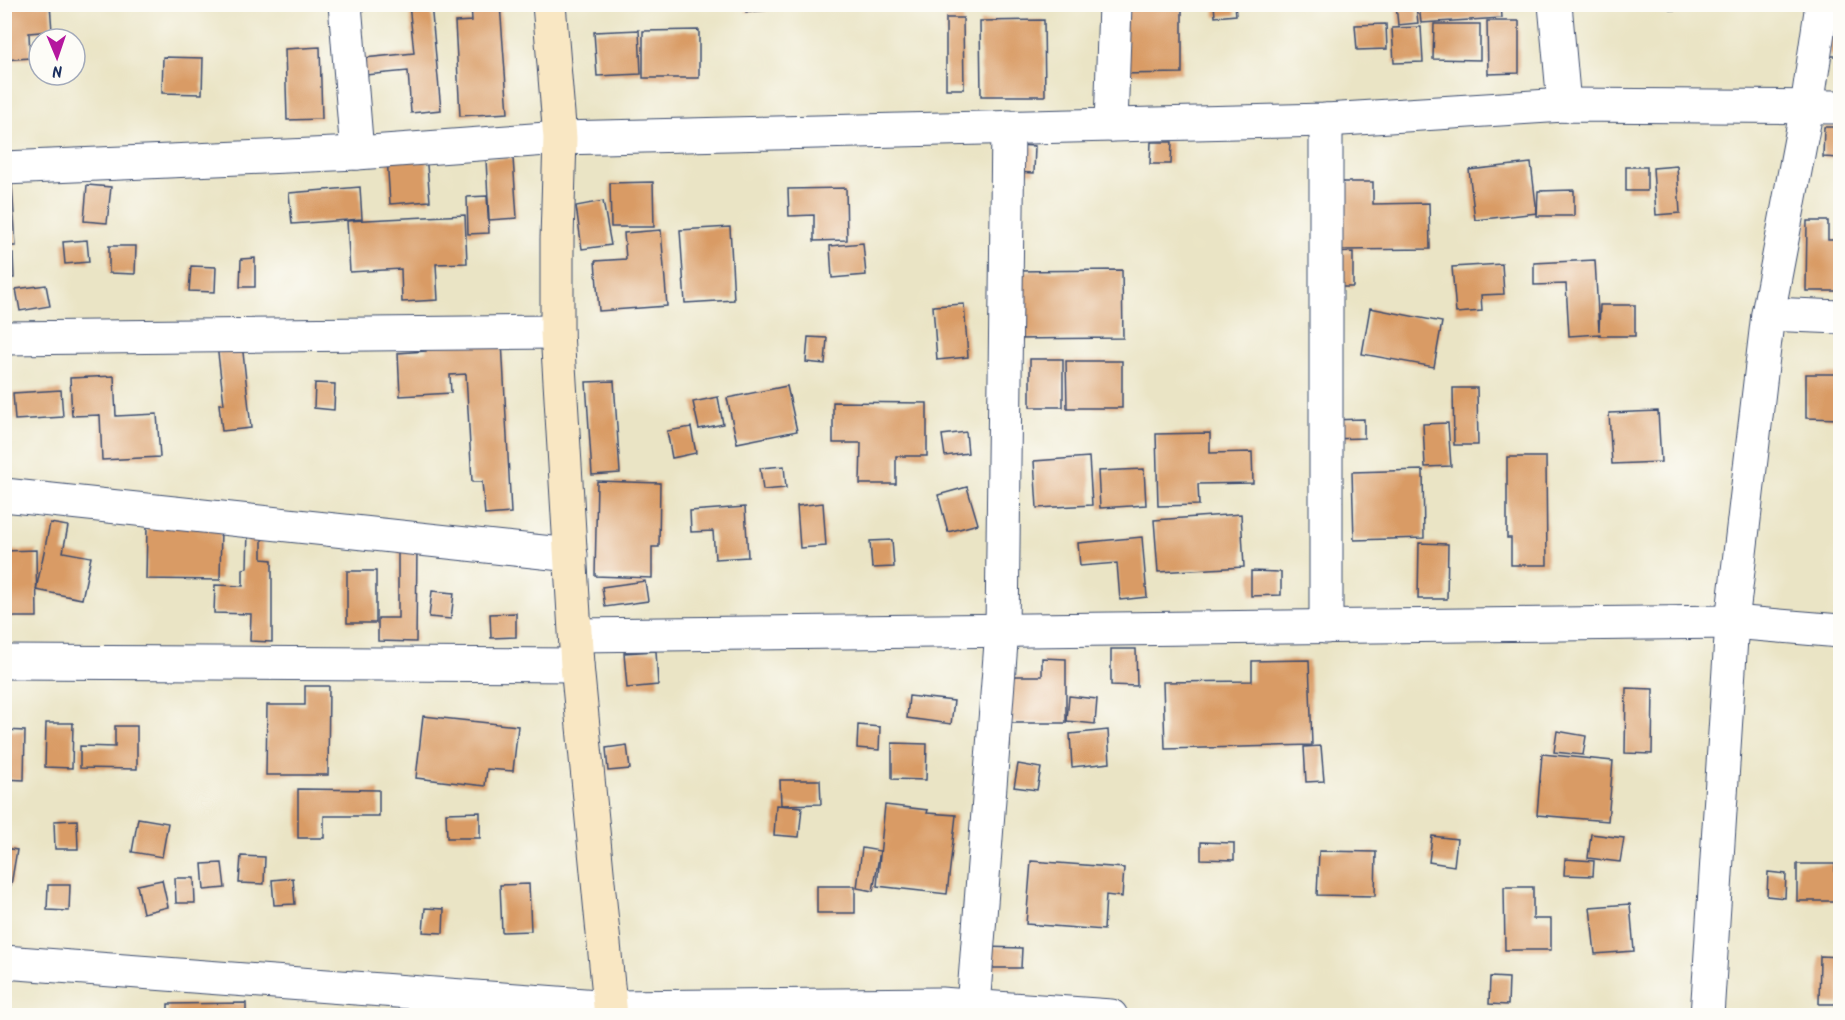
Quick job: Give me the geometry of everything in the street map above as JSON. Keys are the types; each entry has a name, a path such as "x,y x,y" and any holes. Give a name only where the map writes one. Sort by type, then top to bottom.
{"street":[{"path":"345,4 357,153"},
{"path":"549,4 560,138 557,332 577,650 611,1011"},
{"path":"1111,125 1115,4"},
{"path":"1555,4 1564,105"},
{"path":"1707,1016 1732,622 1768,314 1807,106 1822,4"},
{"path":"4,168 357,153 560,138 1326,120 1564,105 1840,107"},
{"path":"1326,120 1326,627"},
{"path":"952,1009 1002,630 1008,127"},
{"path":"1768,314 1840,317"},
{"path":"4,338 557,332"},
{"path":"4,495 571,555"},
{"path":"4,663 577,650 1002,630 1732,622 1840,631"},
{"path":"4,962 611,1011 952,1009 1111,1016"}],"building":[{"path":"50,4 52,27 27,27 27,58 4,60 4,7"},
{"path":"409,4 431,4 441,110 411,113 408,71 355,76 354,59 414,53"},
{"path":"471,4 500,4 508,113 460,116 455,22 472,21"},
{"path":"746,4 769,4 769,10 746,12"},
{"path":"1214,4 1235,4 1236,15 1215,17"},
{"path":"1419,4 1501,4 1502,18 1421,23"},
{"path":"1669,4 1695,4 1695,9 1670,10"},
{"path":"1829,4 1840,4 1840,56 1830,56"},
{"path":"1117,5 1182,5 1182,73 1118,74"},
{"path":"1396,5 1416,5 1418,23 1398,25"},
{"path":"946,18 963,18 964,89 946,89"},
{"path":"1044,20 1045,96 981,96 980,21"},
{"path":"1487,21 1519,21 1519,73 1488,74"},
{"path":"1386,24 1387,49 1357,50 1355,25"},
{"path":"1434,24 1480,24 1480,60 1433,59"},
{"path":"1421,27 1423,62 1394,63 1392,28"},
{"path":"639,30 641,74 597,76 594,32"},
{"path":"699,30 699,78 643,78 643,31"},
{"path":"320,47 322,119 287,120 285,49"},
{"path":"163,57 203,58 202,94 162,93"},
{"path":"1824,127 1840,127 1840,158 1823,157"},
{"path":"1151,142 1172,142 1171,164 1150,164"},
{"path":"1013,145 1035,146 1034,173 1011,172"},
{"path":"426,154 430,201 390,204 387,156"},
{"path":"513,158 517,218 489,220 486,159"},
{"path":"1531,163 1537,213 1475,220 1469,170"},
{"path":"1677,166 1680,213 1656,215 1653,168"},
{"path":"1626,167 1647,167 1647,191 1626,191"},
{"path":"653,182 654,227 611,227 610,183"},
{"path":"1341,182 1373,182 1373,204 1429,203 1430,249 1342,250"},
{"path":"4,184 12,184 16,246 4,246"},
{"path":"87,185 111,187 107,223 84,221"},
{"path":"360,187 362,219 292,224 289,193"},
{"path":"846,188 847,240 814,241 814,215 789,216 788,189"},
{"path":"1574,190 1574,216 1537,216 1538,191"},
{"path":"487,196 489,233 468,234 467,197"},
{"path":"603,201 611,245 582,249 576,206"},
{"path":"465,215 467,263 436,264 438,300 402,302 401,269 350,272 347,221"},
{"path":"1807,221 1828,221 1828,240 1840,240 1840,291 1806,291"},
{"path":"730,227 734,300 685,303 680,230"},
{"path":"661,230 667,306 599,311 595,261 626,259 624,233"},
{"path":"87,240 89,262 65,264 63,242"},
{"path":"863,243 866,275 832,278 830,246"},
{"path":"109,246 136,246 135,274 109,273"},
{"path":"1353,252 1353,287 1331,287 1331,253"},
{"path":"4,253 13,253 14,278 4,278"},
{"path":"255,258 255,287 240,287 241,259"},
{"path":"1595,260 1599,331 1600,305 1635,305 1635,336 1600,336 1600,334 1569,336 1566,284 1534,285 1534,263"},
{"path":"1502,264 1504,294 1481,295 1482,311 1456,313 1452,267"},
{"path":"191,266 216,267 215,292 189,291"},
{"path":"1122,270 1123,338 1011,339 1011,271"},
{"path":"46,285 50,306 20,311 16,289"},
{"path":"964,304 968,357 937,360 933,306"},
{"path":"1370,308 1442,322 1434,367 1362,354"},
{"path":"808,337 827,338 825,364 806,362"},
{"path":"502,341 511,513 485,515 482,482 472,482 466,374 450,375 451,393 400,396 398,353 426,351 426,345"},
{"path":"242,343 251,428 222,431 219,404 224,404 217,345"},
{"path":"1030,359 1063,359 1063,407 1030,407"},
{"path":"1066,361 1122,361 1122,408 1067,408"},
{"path":"1806,374 1840,374 1840,419 1806,418"},
{"path":"114,376 116,416 157,414 160,457 102,460 100,415 72,416 70,378"},
{"path":"614,381 620,473 592,475 586,382"},
{"path":"315,383 335,384 334,410 314,408"},
{"path":"787,386 797,431 737,443 727,398"},
{"path":"1453,388 1477,388 1478,445 1454,445"},
{"path":"61,390 63,417 15,420 13,393"},
{"path":"718,397 723,424 699,429 693,402"},
{"path":"833,402 927,403 927,456 896,456 896,484 860,484 861,443 833,443"},
{"path":"1658,411 1661,462 1612,464 1609,413"},
{"path":"1364,419 1364,438 1329,439 1329,420"},
{"path":"1448,423 1451,466 1425,467 1423,424"},
{"path":"691,427 696,453 672,458 667,431"},
{"path":"966,432 968,453 945,456 942,435"},
{"path":"1210,433 1210,453 1252,452 1253,483 1198,484 1199,505 1158,506 1156,434"},
{"path":"1089,457 1092,505 1037,508 1034,461"},
{"path":"1507,457 1546,457 1547,565 1511,565 1511,538 1507,538"},
{"path":"784,466 786,488 763,490 760,468"},
{"path":"1144,469 1146,505 1100,508 1098,471"},
{"path":"1423,470 1424,538 1354,540 1352,472"},
{"path":"597,481 660,483 659,547 652,547 652,578 595,576"},
{"path":"967,487 978,524 948,532 938,495"},
{"path":"823,503 826,546 800,548 797,506"},
{"path":"745,507 748,557 715,559 713,531 691,532 690,511"},
{"path":"1241,514 1244,567 1158,572 1154,520"},
{"path":"50,523 68,526 63,552 91,557 82,599 36,590"},
{"path":"147,525 221,526 220,580 146,579"},
{"path":"248,529 262,529 262,559 272,560 272,642 250,641 251,614 214,613 215,585 243,586 243,569 247,568"},
{"path":"1142,537 1147,597 1120,600 1117,563 1080,566 1078,543"},
{"path":"892,540 894,567 872,568 870,541"},
{"path":"1419,543 1448,544 1447,599 1418,599"},
{"path":"398,546 417,546 416,642 378,641 378,618 398,618"},
{"path":"36,550 37,617 4,617 4,551"},
{"path":"347,571 376,571 376,623 347,623"},
{"path":"1251,571 1281,572 1281,595 1251,596"},
{"path":"645,581 648,601 605,607 602,587"},
{"path":"432,591 454,593 451,619 429,617"},
{"path":"516,613 516,637 491,638 490,614"},
{"path":"1111,649 1136,649 1137,686 1111,685"},
{"path":"656,651 658,685 627,688 624,653"},
{"path":"1042,658 1066,659 1066,723 1010,723 1010,746 996,746 996,676 1042,676"},
{"path":"1309,660 1312,745 1165,749 1163,682 1252,681 1252,661"},
{"path":"305,686 329,686 328,775 266,775 267,705 305,705"},
{"path":"1626,688 1653,689 1652,754 1625,753"},
{"path":"909,696 954,701 951,724 907,718"},
{"path":"1069,696 1097,699 1095,724 1067,721"},
{"path":"423,716 518,726 513,771 487,769 485,786 416,778"},
{"path":"46,723 73,723 72,768 45,767"},
{"path":"858,725 880,727 879,750 857,748"},
{"path":"115,726 137,726 137,769 80,768 80,746 115,747"},
{"path":"4,730 25,731 24,780 4,779"},
{"path":"1108,730 1110,763 1072,767 1070,734"},
{"path":"1557,731 1586,736 1583,755 1554,752"},
{"path":"892,743 927,744 926,780 892,779"},
{"path":"627,745 630,769 608,771 606,748"},
{"path":"1321,746 1324,781 1306,782 1304,747"},
{"path":"1542,754 1613,761 1608,821 1537,815"},
{"path":"1018,764 1041,768 1037,790 1014,787"},
{"path":"780,780 820,780 821,804 781,805"},
{"path":"298,789 379,790 379,816 324,816 324,838 298,838"},
{"path":"776,805 802,807 799,837 774,835"},
{"path":"885,805 928,810 927,813 956,815 947,894 877,886"},
{"path":"480,812 480,838 447,838 446,813"},
{"path":"138,818 168,823 162,857 132,852"},
{"path":"77,820 78,849 55,849 54,821"},
{"path":"1591,834 1624,838 1620,862 1588,858"},
{"path":"1432,836 1457,839 1454,866 1429,862"},
{"path":"1201,842 1234,843 1234,860 1201,859"},
{"path":"4,848 17,850 11,885 4,883"},
{"path":"862,848 880,851 873,891 857,888"},
{"path":"1319,851 1376,852 1375,896 1317,895"},
{"path":"241,856 265,857 264,884 239,883"},
{"path":"1565,859 1594,861 1593,876 1564,875"},
{"path":"1031,861 1124,868 1122,897 1106,895 1104,930 1026,924"},
{"path":"222,863 225,888 204,890 202,864"},
{"path":"1797,864 1835,864 1835,901 1797,901"},
{"path":"1768,872 1786,874 1785,898 1767,896"},
{"path":"175,878 194,878 195,903 176,903"},
{"path":"293,878 295,904 274,905 272,880"},
{"path":"162,880 168,907 143,913 137,885"},
{"path":"529,884 531,931 502,932 500,885"},
{"path":"48,885 70,885 69,911 47,910"},
{"path":"817,886 855,886 855,913 817,913"},
{"path":"1504,887 1533,887 1533,919 1551,919 1551,950 1505,950"},
{"path":"1630,904 1634,951 1595,954 1590,907"},
{"path":"425,908 444,909 443,933 423,932"},
{"path":"984,947 1022,948 1021,968 982,968"},
{"path":"1820,956 1840,957 1840,1004 1819,1004"},
{"path":"1490,977 1509,978 1508,1005 1489,1004"},
{"path":"246,1003 246,1016 168,1016 168,1004"}]}
